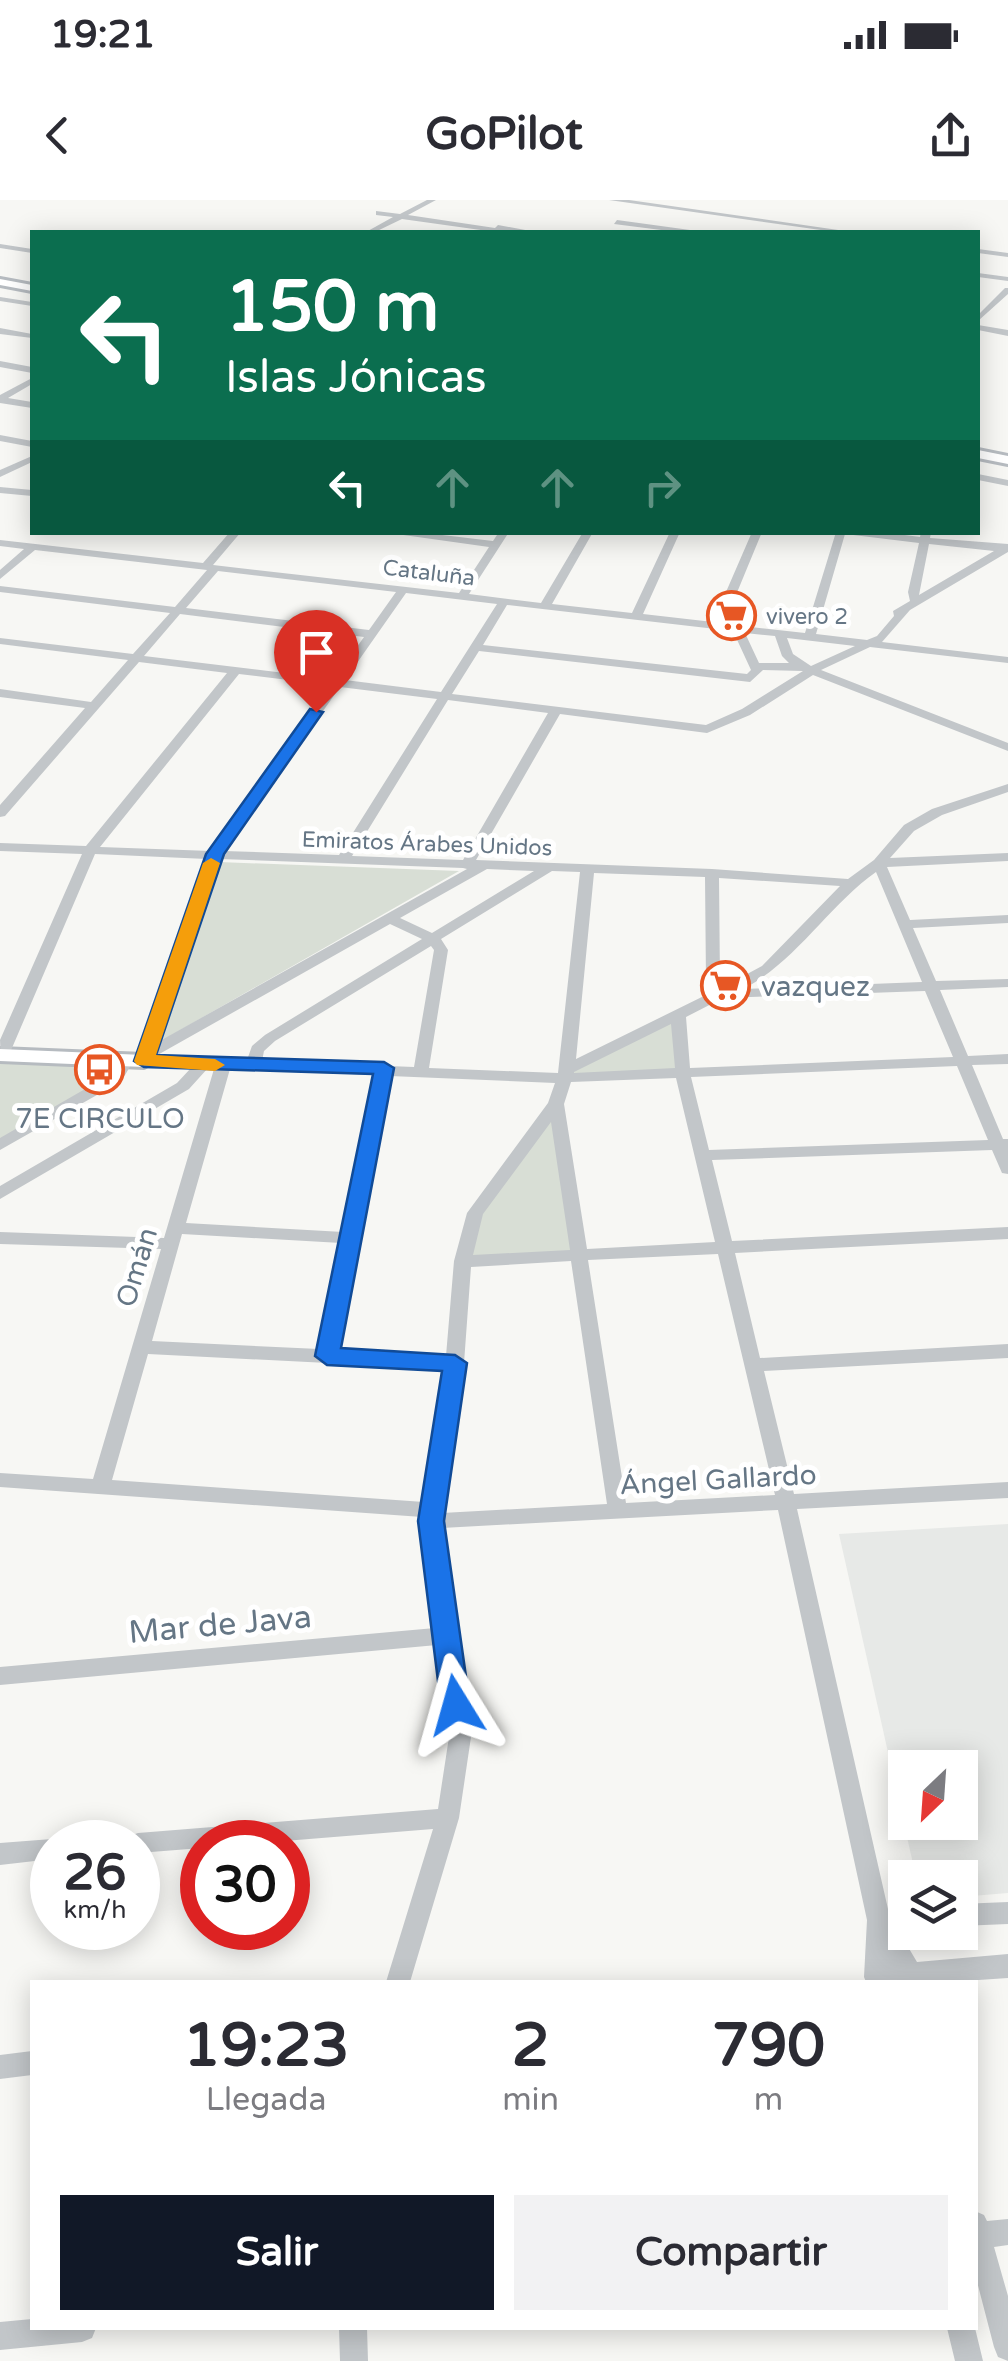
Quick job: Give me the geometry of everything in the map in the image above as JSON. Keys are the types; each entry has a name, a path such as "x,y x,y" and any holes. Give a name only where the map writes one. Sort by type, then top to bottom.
{"street":[{"path":"374,230 432,200"},
{"path":"613,200 821,230"},
{"path":"646,205 613,225 668,230"},
{"path":"379,213 517,230"},
{"path":"405,215 495,230"},
{"path":"0,246 30,251"},
{"path":"980,251 1008,255"},
{"path":"980,274 1008,279"},
{"path":"0,282 30,288"},
{"path":"980,317 1008,290"},
{"path":"2,301 30,304"},
{"path":"980,301 1008,306"},
{"path":"980,328 1008,333"},
{"path":"0,331 30,336"},
{"path":"0,364 30,370"},
{"path":"0,400 30,382"},
{"path":"0,400 30,406"},
{"path":"0,438 30,444"},
{"path":"980,454 1008,460"},
{"path":"0,474 30,461"},
{"path":"980,477 1008,483"},
{"path":"0,490 30,494"},
{"path":"1007,548 1008,532"},
{"path":"0,813 176,612 234,535"},
{"path":"412,535 496,545"},
{"path":"462,596 502,535"},
{"path":"546,604 586,535"},
{"path":"637,615 674,535"},
{"path":"718,624 757,535"},
{"path":"810,636 839,535"},
{"path":"0,641 707,730 746,712 807,668 886,634 911,605 925,536 1007,548"},
{"name":"Cataluña","path":"0,543 1008,660"},
{"path":"0,576 32,546"},
{"path":"853,640 1007,548"},
{"path":"0,589 370,634"},
{"path":"139,1059 215,854 403,590"},
{"path":"343,859 504,601"},
{"path":"737,626 756,669 778,690"},
{"path":"779,632 788,656 807,668 1008,747"},
{"path":"474,647 711,676 750,678 756,669"},
{"path":"756,669 807,668"},
{"path":"235,671 90,850 0,1055 253,1066 683,1075 1008,1059"},
{"path":"0,692 94,706"},
{"path":"0,1146 105,1084 139,1059 390,920 474,865 555,712"},
{"path":"564,1073 767,969 851,882 879,863 920,820 1008,788"},
{"name":"Emiratos Árabes Unidos","path":"0,847 712,873 851,882"},
{"path":"879,863 1008,858"},
{"path":"879,863 962,1062 1003,1145 1008,1169"},
{"path":"253,1066 256,1050 270,1038 549,868"},
{"path":"399,1980 448,1818 460,1736 432,1515 455,1363 463,1261 476,1213 556,1104 564,1073 587,870"},
{"path":"712,873 713,982 720,994"},
{"path":"905,924 1008,919"},
{"path":"390,920 434,940 441,950 422,1070"},
{"path":"720,994 1008,983"},
{"path":"678,1015 683,1075 786,1502 879,1920 877,1980 1008,1966"},
{"path":"0,1213 5,1190 184,1086 202,1064"},
{"name":"Omán","path":"101,1484 223,1065"},
{"path":"327,1356 384,1068"},
{"path":"556,1104 618,1512"},
{"path":"703,1155 1003,1145"},
{"path":"463,1261 1008,1233"},
{"path":"0,1238 352,1238"},
{"path":"141,1346 455,1363"},
{"path":"754,1365 1008,1351"},
{"name":"Ángel Gallardo","path":"0,1480 101,1484 432,1515 618,1512 1008,1490"},
{"name":"Mar de Java","path":"0,1676 446,1636"},
{"path":"160,1841 448,1818"},
{"path":"0,1854 30,1852"},
{"path":"978,1914 1008,1912"},
{"path":"879,1920 888,1920"},
{"path":"879,1920 915,1978"},
{"path":"0,2066 30,2063"},
{"path":"978,2231 1008,2232"},
{"path":"978,2238 1008,2347"},
{"path":"0,2336 62,2330"},
{"path":"353,2330 354,2361"},
{"path":"961,2330 969,2361"}],"shaded area":[{"path":"219,862 459,871 161,1041"},
{"path":"676,1016 682,1074 562,1077"},
{"path":"0,1059 123,1061 118,1072 0,1142"},
{"path":"555,1107 579,1252 464,1260 473,1222"},
{"path":"1008,1524 1008,1893 978,1896 978,1860 912,1860 908,1840 978,1840 978,1750 888,1752 839,1534"}],"slow traffic":[{"path":"211,863 144,1061 215,1065"}],"place":[{"name":"vivero 2","path":"731,616"},
{"name":"vazquez","path":"726,986"},
{"name":"7E CIRCULO","path":"100,1070"}],"route":[{"path":"316,712 215,854 144,1061 384,1068 327,1356 455,1363 431,1521 456,1705"}]}
